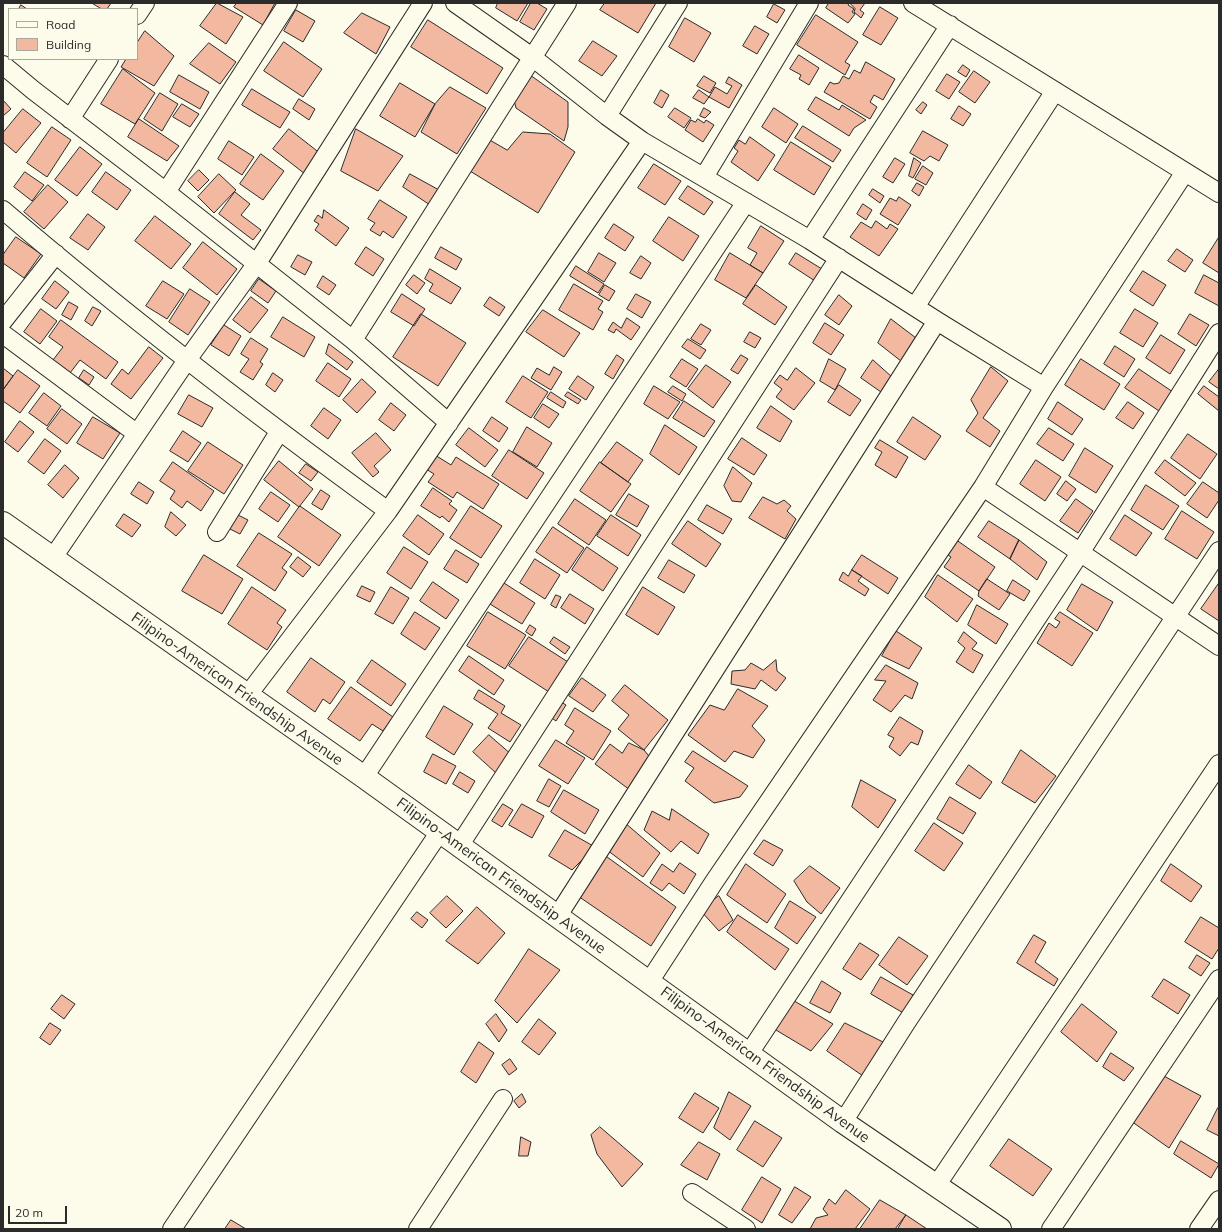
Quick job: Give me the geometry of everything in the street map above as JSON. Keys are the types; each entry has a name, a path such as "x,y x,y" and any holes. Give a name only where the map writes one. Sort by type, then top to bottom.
{"main road":[{"name":"Filipino-American Friendship Avenue","path":"3,523 52,559 364,777 439,833 649,982 748,1055 1000,1229"}],"street":[{"path":"138,14 145,3"},
{"path":"166,192 288,3"},
{"path":"52,559 136,433 257,263 423,3"},
{"path":"455,3 532,58 642,141 840,258 937,321 1044,387"},
{"path":"353,340 566,3"},
{"path":"607,116 678,3"},
{"path":"704,177 809,3"},
{"path":"913,3 1219,193"},
{"path":"810,240 950,25"},
{"path":"70,119 108,60"},
{"path":"3,65 70,119 257,263 353,340 449,423"},
{"path":"915,307 1055,91"},
{"path":"247,696 388,511 642,141"},
{"path":"649,982 714,882 983,487 1044,387 1185,172"},
{"path":"364,777 746,202"},
{"path":"3,210 187,360 279,432 388,511"},
{"path":"3,321 56,254"},
{"path":"459,846 840,258"},
{"path":"557,917 937,321"},
{"path":"748,1055 1080,553 1219,333"},
{"path":"3,334 136,433"},
{"path":"216,532 279,432"},
{"path":"983,487 1219,646"},
{"path":"843,1122 906,1023 1219,551"},
{"path":"936,1186 1219,764"},
{"path":"172,1229 439,833"},
{"path":"1051,1229 1219,979"},
{"path":"418,1229 503,1099"},
{"path":"692,1193 746,1229"},
{"path":"1199,1229 1219,1200"}],"building":[{"path":"92,3 111,3 108,8 100,8"},
{"path":"217,3 243,17 226,44 200,26"},
{"path":"237,3 275,3 263,25 234,7"},
{"path":"498,3 528,3 517,21 496,8"},
{"path":"531,3 537,3 547,9 534,30 520,22"},
{"path":"605,3 656,3 638,33 600,10"},
{"path":"829,3 849,3 848,5 854,9 852,12 855,14 848,23 826,8"},
{"path":"850,3 865,3 860,10 864,13 861,18 854,12 855,9"},
{"path":"774,4 785,10 777,23 767,17"},
{"path":"880,7 898,18 881,45 863,35"},
{"path":"296,10 315,21 303,42 284,31"},
{"path":"362,13 390,27 376,54 344,33"},
{"path":"816,15 858,42 845,62 850,65 845,75 797,45"},
{"path":"685,18 711,33 694,62 669,47"},
{"path":"428,20 503,68 487,94 411,47"},
{"path":"755,26 769,34 757,54 743,46"},
{"path":"145,31 174,56 154,86 121,67 125,60 138,60 138,42"},
{"path":"593,41 617,56 602,76 579,61"},
{"path":"284,42 322,69 303,97 264,71"},
{"path":"209,43 236,62 220,84 190,64"},
{"path":"799,55 819,68 809,85 799,79 801,75 790,69"},
{"path":"866,62 895,79 883,100 874,95 870,102 877,107 870,119 824,92 830,82 834,84 839,83 843,76 849,79 854,70 860,73"},
{"path":"963,65 970,70 966,77 958,72"},
{"path":"123,69 155,93 135,124 101,104"},
{"path":"974,71 990,82 975,103 959,92"},
{"path":"947,74 960,82 949,99 936,91"},
{"path":"179,75 209,92 200,109 170,92"},
{"path":"530,75 568,102 568,127 564,141 516,108 513,96"},
{"path":"704,76 716,83 710,93 697,86"},
{"path":"729,77 742,85 729,108 709,97 715,87 727,94 732,86 726,83"},
{"path":"400,83 435,104 415,137 380,116"},
{"path":"450,87 486,108 457,154 421,132 435,104"},
{"path":"252,89 290,112 280,128 242,105"},
{"path":"661,90 669,95 662,108 654,103"},
{"path":"699,90 709,97 704,104 693,98"},
{"path":"160,93 178,104 162,131 144,119"},
{"path":"816,97 839,110 842,105 866,120 854,128 849,136 808,110"},
{"path":"299,99 315,109 309,120 293,109"},
{"path":"3,100 11,109 3,116"},
{"path":"923,102 927,105 921,114 916,110"},
{"path":"182,104 199,114 190,127 173,117"},
{"path":"959,106 971,114 963,126 951,119"},
{"path":"675,108 691,118 684,128 668,117"},
{"path":"704,108 711,112 705,118 700,116"},
{"path":"774,108 798,124 786,143 762,127"},
{"path":"23,109 41,123 16,153 3,142 3,133"},
{"path":"139,119 179,146 167,161 128,137"},
{"path":"698,119 704,123 706,120 714,125 703,142 685,130 691,120 695,122"},
{"path":"803,126 841,150 833,162 795,138"},
{"path":"52,127 71,140 47,177 27,163"},
{"path":"289,129 321,154 305,174 273,149"},
{"path":"356,129 403,156 378,191 341,171"},
{"path":"923,131 948,145 939,161 930,156 924,161 910,153"},
{"path":"523,132 550,134 575,152 538,213 470,171 488,139 507,150"},
{"path":"750,137 775,155 758,181 731,162 738,151 734,148 739,140 745,144"},
{"path":"229,141 254,157 242,175 218,159"},
{"path":"791,142 831,167 814,195 774,170"},
{"path":"80,147 102,164 77,196 55,180"},
{"path":"261,154 284,171 263,200 240,184"},
{"path":"895,158 905,164 893,183 883,177"},
{"path":"914,158 921,163 913,178 909,176"},
{"path":"654,164 681,181 665,205 638,188"},
{"path":"923,166 933,173 926,185 915,179"},
{"path":"199,170 209,180 198,191 188,181"},
{"path":"25,172 44,185 32,201 14,187"},
{"path":"106,172 131,190 117,210 92,192"},
{"path":"219,174 236,190 214,213 198,197"},
{"path":"410,174 439,190 430,205 403,187"},
{"path":"917,183 924,187 919,196 912,191"},
{"path":"48,185 68,202 44,229 24,212"},
{"path":"688,186 713,202 704,215 679,199"},
{"path":"873,189 884,196 880,203 869,195"},
{"path":"235,192 250,204 241,215 261,230 253,240 219,214"},
{"path":"899,197 911,205 898,225 880,214 890,198 896,201"},
{"path":"380,200 407,217 393,238 383,231 380,236 370,230 375,223 368,219"},
{"path":"863,204 872,210 866,220 857,214"},
{"path":"324,210 349,228 336,246 315,230 319,224 314,221 318,215 322,218"},
{"path":"88,214 105,227 88,250 70,238"},
{"path":"155,216 191,244 171,269 135,241"},
{"path":"669,217 699,236 683,261 653,241"},
{"path":"876,221 887,229 890,224 898,229 879,256 850,237 861,222 871,228"},
{"path":"614,224 634,237 625,251 605,238"},
{"path":"761,226 784,241 763,273 750,265 757,253 748,248"},
{"path":"16,237 41,254 24,278 3,263 3,255"},
{"path":"1219,237 1219,273 1203,263"},
{"path":"203,242 237,269 217,295 183,268"},
{"path":"366,247 384,259 373,276 355,264"},
{"path":"441,247 462,259 456,270 435,258"},
{"path":"1177,249 1193,260 1185,272 1168,261"},
{"path":"599,253 616,263 604,282 588,272"},
{"path":"730,253 763,273 746,298 715,280"},
{"path":"796,253 822,269 815,281 789,264"},
{"path":"298,255 312,262 305,275 291,267"},
{"path":"641,256 651,263 641,279 630,273"},
{"path":"576,266 604,284 598,293 570,276"},
{"path":"430,269 461,288 451,304 429,291 433,284 425,279"},
{"path":"1143,271 1166,285 1153,306 1130,291"},
{"path":"414,275 425,283 417,294 406,285"},
{"path":"1204,275 1219,283 1219,306 1195,293"},
{"path":"323,276 336,285 329,295 317,287"},
{"path":"259,279 276,291 268,303 251,291"},
{"path":"55,281 69,292 56,309 42,299"},
{"path":"163,281 184,294 167,319 146,306"},
{"path":"574,284 603,301 598,309 603,312 593,330 559,310"},
{"path":"605,285 615,291 609,301 599,295"},
{"path":"756,285 787,307 775,325 743,304"},
{"path":"190,289 210,302 188,335 169,322"},
{"path":"402,294 425,309 414,326 391,312"},
{"path":"636,294 651,302 642,318 627,309"},
{"path":"839,295 852,306 839,325 825,315"},
{"path":"251,297 268,310 250,333 233,320"},
{"path":"490,297 505,307 499,316 484,306"},
{"path":"69,302 78,307 71,320 62,315"},
{"path":"93,307 101,311 92,326 85,321"},
{"path":"41,309 57,321 40,344 24,332"},
{"path":"1135,309 1158,323 1143,347 1120,333"},
{"path":"543,310 580,333 564,357 526,332"},
{"path":"421,314 466,343 438,386 393,357"},
{"path":"1190,314 1209,325 1196,346 1178,334"},
{"path":"283,317 315,337 304,357 271,337"},
{"path":"627,318 640,327 631,340 616,329 614,333 608,330 613,322 621,328"},
{"path":"891,319 916,338 901,361 878,343"},
{"path":"61,320 118,362 106,379 80,360 70,373 53,360 63,347 49,337"},
{"path":"825,323 844,335 831,355 813,343"},
{"path":"701,324 711,330 701,345 691,339"},
{"path":"224,325 241,336 229,356 211,345"},
{"path":"750,332 761,338 755,348 744,342"},
{"path":"1161,335 1185,350 1170,374 1146,358"},
{"path":"251,338 268,349 260,362 263,364 253,380 240,372 249,359 241,354"},
{"path":"688,339 706,350 700,359 682,347"},
{"path":"329,344 353,362 347,370 326,354"},
{"path":"1115,346 1135,359 1124,377 1104,364"},
{"path":"149,347 163,358 131,399 111,384 122,369 128,374"},
{"path":"617,355 624,360 613,379 605,374"},
{"path":"741,355 748,359 738,374 731,370"},
{"path":"682,359 698,369 686,387 670,377"},
{"path":"829,359 846,369 835,390 820,381"},
{"path":"1081,359 1120,384 1104,410 1065,385"},
{"path":"873,360 892,377 881,392 861,378"},
{"path":"328,363 351,379 339,397 316,381"},
{"path":"706,365 731,382 713,408 688,389"},
{"path":"554,367 562,372 551,390 531,378 537,368 549,375"},
{"path":"991,367 1008,381 983,418 1000,431 990,447 966,431 978,413 971,400"},
{"path":"3,368 13,376 3,390"},
{"path":"796,368 815,383 794,410 776,397 782,389 774,383 780,375 787,380"},
{"path":"1139,369 1173,392 1159,411 1125,388"},
{"path":"1219,369 1219,389 1209,382"},
{"path":"18,370 40,386 20,413 3,401 3,390"},
{"path":"84,370 94,377 89,385 79,378"},
{"path":"273,373 283,380 275,392 266,385"},
{"path":"523,376 548,392 531,418 506,402"},
{"path":"578,376 594,387 586,400 569,389"},
{"path":"362,379 376,392 357,413 343,400"},
{"path":"839,385 861,400 850,416 828,402"},
{"path":"654,386 680,402 668,419 644,404"},
{"path":"673,386 686,394 682,401 668,392"},
{"path":"1204,386 1219,397 1219,411 1198,394"},
{"path":"551,392 566,402 563,408 547,398"},
{"path":"568,392 581,400 578,404 565,396"},
{"path":"44,393 61,406 47,426 29,413"},
{"path":"189,395 213,408 202,427 178,414"},
{"path":"684,401 715,421 704,437 673,418"},
{"path":"1058,402 1083,419 1072,435 1048,419"},
{"path":"1128,402 1144,413 1133,429 1116,418"},
{"path":"391,403 406,415 394,431 379,420"},
{"path":"543,404 559,414 549,428 534,418"},
{"path":"771,406 792,421 780,442 757,428"},
{"path":"324,408 341,420 328,439 311,426"},
{"path":"62,409 82,424 67,444 47,429"},
{"path":"93,417 120,433 103,459 77,443"},
{"path":"492,417 508,428 499,442 483,431"},
{"path":"913,417 941,436 925,460 897,442"},
{"path":"20,421 34,432 18,452 5,442"},
{"path":"665,425 697,447 679,475 650,454"},
{"path":"527,427 552,443 537,467 513,452"},
{"path":"469,428 498,450 485,467 456,445"},
{"path":"1049,428 1074,444 1063,461 1037,444"},
{"path":"183,431 201,443 188,462 170,451"},
{"path":"376,433 391,450 374,466 379,472 373,477 352,453"},
{"path":"1188,434 1217,454 1200,479 1171,458"},
{"path":"742,438 767,455 754,475 728,459"},
{"path":"45,439 61,451 44,474 28,462"},
{"path":"880,440 908,457 896,478 875,465 882,452 875,448"},
{"path":"208,442 243,465 224,494 188,471"},
{"path":"617,442 643,460 628,482 601,463"},
{"path":"1085,448 1113,466 1096,493 1069,476"},
{"path":"509,450 544,473 527,499 492,476"},
{"path":"435,455 451,465 456,457 499,484 483,509 457,492 453,498 428,482 434,474 426,469"},
{"path":"1036,460 1061,477 1045,501 1020,484"},
{"path":"1165,460 1196,483 1185,496 1155,473"},
{"path":"279,461 313,489 299,507 264,480"},
{"path":"173,462 214,491 201,511 187,501 182,508 170,499 175,491 160,481"},
{"path":"600,462 631,484 611,512 580,491"},
{"path":"306,464 318,472 311,481 299,473"},
{"path":"65,465 79,478 63,498 48,485"},
{"path":"733,467 752,483 741,502 732,501 724,486"},
{"path":"1066,481 1076,489 1067,501 1057,494"},
{"path":"139,482 154,492 147,504 131,494"},
{"path":"1203,482 1219,493 1219,500 1207,518 1187,504"},
{"path":"1146,485 1179,506 1163,530 1131,510"},
{"path":"433,488 452,501 449,504 457,510 449,522 442,516 440,518 421,506"},
{"path":"321,490 330,496 322,510 312,504"},
{"path":"271,492 290,505 278,522 259,509"},
{"path":"629,494 649,506 637,527 616,515"},
{"path":"763,497 777,504 784,500 791,506 787,511 796,519 785,539 749,518"},
{"path":"575,499 606,520 589,545 558,524"},
{"path":"1076,499 1093,511 1078,533 1060,521"},
{"path":"707,505 732,519 723,534 698,520"},
{"path":"300,506 341,535 319,566 278,537"},
{"path":"471,506 502,526 481,558 450,538"},
{"path":"1182,511 1214,532 1197,559 1165,539"},
{"path":"171,512 186,525 176,536 165,527"},
{"path":"124,514 141,525 132,537 116,526"},
{"path":"236,514 248,520 240,534 228,528"},
{"path":"418,515 444,534 429,555 403,536"},
{"path":"611,515 641,535 628,556 597,536"},
{"path":"1125,515 1152,533 1136,556 1110,539"},
{"path":"688,521 721,544 706,567 672,544"},
{"path":"989,521 1019,540 1010,559 978,537"},
{"path":"553,527 584,548 567,573 536,552"},
{"path":"259,533 292,554 282,568 287,572 275,591 237,566"},
{"path":"955,539 995,567 979,591 944,567 951,557 945,553"},
{"path":"1019,540 1047,562 1037,580 1010,559"},
{"path":"404,547 428,562 411,589 387,573"},
{"path":"587,547 618,568 603,591 572,570"},
{"path":"456,550 479,564 467,583 444,569"},
{"path":"204,555 243,579 222,614 182,591"},
{"path":"862,555 898,578 888,594 852,570"},
{"path":"298,557 311,567 303,577 290,567"},
{"path":"535,559 560,575 545,599 520,583"},
{"path":"669,560 695,575 684,593 658,578"},
{"path":"852,570 862,576 858,581 869,589 865,596 839,580 843,572 848,576"},
{"path":"938,575 973,599 957,622 925,597"},
{"path":"987,579 1010,594 999,610 978,596 979,591"},
{"path":"1013,580 1030,591 1024,601 1007,591"},
{"path":"433,582 459,600 446,619 420,601"},
{"path":"504,583 535,603 522,624 490,604"},
{"path":"1219,583 1219,621 1201,609"},
{"path":"1082,584 1113,602 1097,631 1067,610"},
{"path":"362,586 375,592 370,602 357,596"},
{"path":"252,587 286,610 277,623 282,627 267,650 228,624"},
{"path":"391,587 409,598 393,624 375,614"},
{"path":"643,587 675,607 658,635 626,615"},
{"path":"570,594 594,609 585,624 561,608"},
{"path":"556,595 561,597 556,608 551,605"},
{"path":"977,605 1008,624 996,644 968,625"},
{"path":"415,612 440,628 425,650 401,634"},
{"path":"488,612 526,635 505,669 467,646"},
{"path":"1060,612 1093,633 1072,666 1037,643 1049,623 1056,628 1060,622 1055,619"},
{"path":"530,625 536,629 532,636 526,632"},
{"path":"896,631 922,648 909,669 882,656"},
{"path":"964,632 977,643 972,649 983,655 973,673 956,662 965,648 958,642"},
{"path":"529,637 568,662 549,692 509,666"},
{"path":"554,637 570,647 565,654 550,643"},
{"path":"469,656 504,680 494,695 459,671"},
{"path":"311,658 345,682 330,704 323,699 315,712 287,692"},
{"path":"372,660 406,684 391,706 357,682"},
{"path":"776,660 777,671 786,678 776,691 761,680 755,689 731,684 732,671 745,670 751,663 763,670"},
{"path":"886,665 918,683 912,699 905,695 891,712 873,700 886,681 875,680"},
{"path":"582,678 606,695 593,712 569,696"},
{"path":"625,685 668,720 644,750 618,729 629,715 612,701"},
{"path":"351,687 393,717 383,731 372,724 360,741 328,719"},
{"path":"738,689 768,706 752,726 765,740 753,758 734,751 725,762 688,735 710,705 724,710"},
{"path":"479,690 505,706 501,713 521,725 510,742 488,728 498,714 474,699"},
{"path":"558,700 566,705 556,721 549,716"},
{"path":"444,706 473,724 454,755 426,737"},
{"path":"575,708 611,731 593,760 566,743 574,731 565,725"},
{"path":"900,717 923,731 918,745 911,742 900,756 889,747 894,738 888,735"},
{"path":"489,735 512,755 496,773 473,752"},
{"path":"556,740 585,758 568,784 539,766"},
{"path":"629,743 644,750 652,760 630,790 595,764 610,744 622,753"},
{"path":"1021,750 1056,776 1035,803 1002,783"},
{"path":"693,751 748,786 740,797 714,803 685,781 694,768 685,762"},
{"path":"433,754 456,766 446,784 424,772"},
{"path":"969,765 992,782 980,799 956,784"},
{"path":"460,772 475,781 468,793 453,784"},
{"path":"549,779 561,786 549,807 537,801"},
{"path":"861,780 896,800 878,828 852,807"},
{"path":"564,790 599,810 585,834 551,812"},
{"path":"950,797 976,813 963,834 937,819"},
{"path":"503,804 513,810 502,827 492,821"},
{"path":"522,804 544,816 532,838 509,825"},
{"path":"672,809 709,834 698,854 681,841 671,852 644,830 652,811 669,820"},
{"path":"624,822 660,853 643,877 607,850"},
{"path":"934,823 963,843 944,871 915,851"},
{"path":"565,830 595,847 572,870 549,856"},
{"path":"764,840 783,850 773,866 754,854"},
{"path":"603,854 676,907 651,946 575,894"},
{"path":"680,863 696,874 684,894 669,883 662,891 650,883 662,864 673,872"},
{"path":"746,864 786,894 767,923 727,895"},
{"path":"1171,864 1202,886 1191,902 1161,881"},
{"path":"810,866 840,888 821,914 807,902 794,881"},
{"path":"447,896 463,911 446,928 430,913"},
{"path":"719,896 733,920 719,931 700,910"},
{"path":"790,901 816,917 797,944 775,928"},
{"path":"477,907 505,933 478,964 446,941"},
{"path":"417,912 428,920 422,928 411,919"},
{"path":"738,915 789,949 775,970 727,932"},
{"path":"1201,917 1219,928 1219,948 1212,959 1185,942"},
{"path":"1034,935 1046,942 1035,962 1058,979 1054,986 1017,963"},
{"path":"899,937 928,956 907,985 879,965"},
{"path":"860,943 879,955 861,980 843,969"},
{"path":"529,949 560,970 517,1023 495,1001"},
{"path":"1197,955 1210,963 1201,976 1189,968"},
{"path":"881,977 913,995 905,1014 871,994"},
{"path":"1164,979 1190,995 1178,1014 1152,997"},
{"path":"822,981 841,993 830,1013 810,1003"},
{"path":"62,995 75,1004 64,1019 51,1009"},
{"path":"791,999 833,1024 811,1051 771,1027"},
{"path":"1082,1004 1117,1032 1097,1062 1061,1032"},
{"path":"496,1014 507,1030 499,1042 486,1024"},
{"path":"539,1019 556,1033 539,1055 522,1042"},
{"path":"50,1023 61,1030 50,1045 40,1038"},
{"path":"845,1023 885,1043 863,1076 827,1051"},
{"path":"479,1042 494,1053 476,1083 461,1072"},
{"path":"1111,1053 1134,1068 1124,1081 1103,1067"},
{"path":"510,1059 517,1069 509,1075 502,1065"},
{"path":"1162,1075 1201,1096 1169,1148 1131,1121"},
{"path":"729,1092 751,1106 730,1140 714,1128"},
{"path":"695,1093 719,1108 703,1133 679,1118"},
{"path":"522,1094 526,1102 519,1108 514,1101"},
{"path":"1218,1108 1219,1109 1219,1136 1207,1130"},
{"path":"755,1121 782,1138 763,1167 737,1150"},
{"path":"600,1127 643,1164 622,1187 597,1154 591,1135"},
{"path":"521,1137 531,1142 528,1156 519,1156"},
{"path":"1009,1139 1052,1169 1033,1196 990,1166"},
{"path":"1181,1141 1219,1164 1211,1178 1174,1154"},
{"path":"699,1142 720,1154 707,1180 681,1165"},
{"path":"762,1177 781,1189 762,1223 742,1210"},
{"path":"795,1187 811,1197 792,1223 779,1215"},
{"path":"846,1190 870,1209 855,1229 810,1229 816,1218 828,1215 823,1209 829,1199 835,1204"},
{"path":"880,1200 906,1215 895,1229 860,1229"},
{"path":"906,1215 927,1229 898,1229"},
{"path":"231,1220 246,1229 225,1229"}]}
